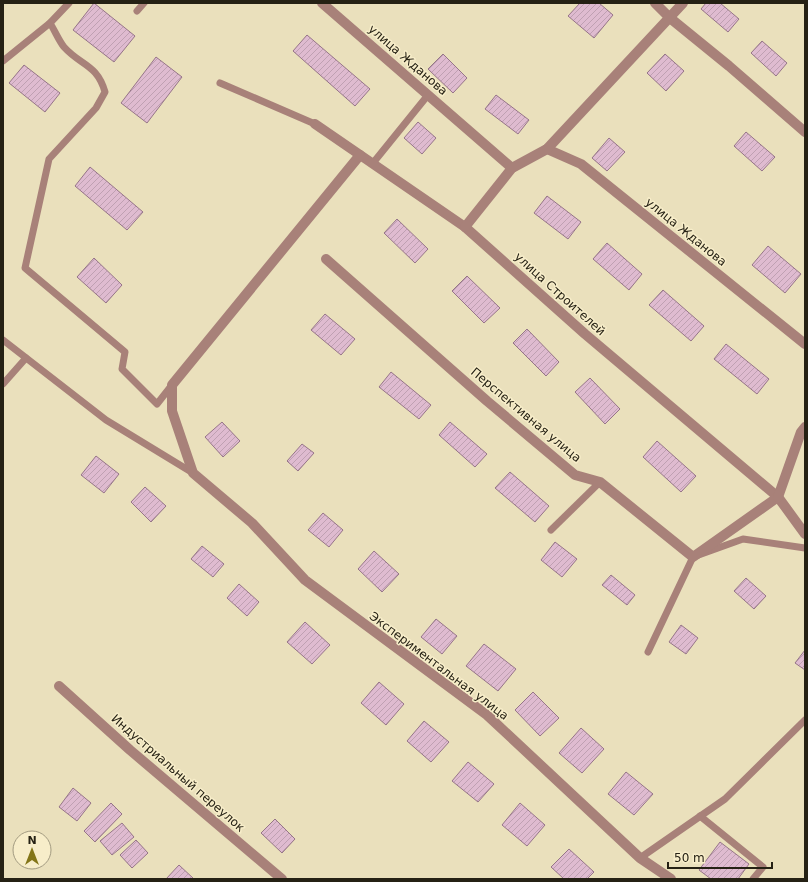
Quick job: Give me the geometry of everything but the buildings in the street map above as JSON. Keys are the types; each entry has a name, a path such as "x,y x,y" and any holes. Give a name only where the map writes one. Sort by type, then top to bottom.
{"street":[{"name":"улица Жданова","path":"322,3 512,168"},
{"path":"655,3 670,18 729,66 805,132"},
{"path":"465,227 512,168 546,149 683,3"},
{"name":"улица Строителей","path":"315,124 465,227 585,334 778,497 805,534"},
{"name":"улица Жданова","path":"546,149 581,164 805,344"},
{"path":"193,473 172,411 172,385 360,155"},
{"name":"Перспективная улица","path":"326,259 487,401 576,475 600,482 693,557"},
{"path":"693,557 778,497 801,432 805,427"},
{"name":"Экспериментальная улица","path":"193,473 252,523 305,580 487,715 640,858 671,879"},
{"name":"Индустриальный переулок","path":"59,686 130,750 282,879"}],"lane":[{"path":"3,61 50,23 69,3"},
{"path":"137,10 144,3"},
{"path":"50,23 64,48 96,72 102,82 105,92 96,108 49,160 25,268 125,352 122,369 157,404 172,385"},
{"path":"220,83 315,124"},
{"path":"373,163 428,95"},
{"path":"3,340 106,420 193,473"},
{"path":"3,384 26,358"},
{"path":"550,530 600,482"},
{"path":"648,652 693,557 743,539 805,548"},
{"path":"640,858 725,799 805,720"},
{"path":"700,816 763,867 754,879"}]}
